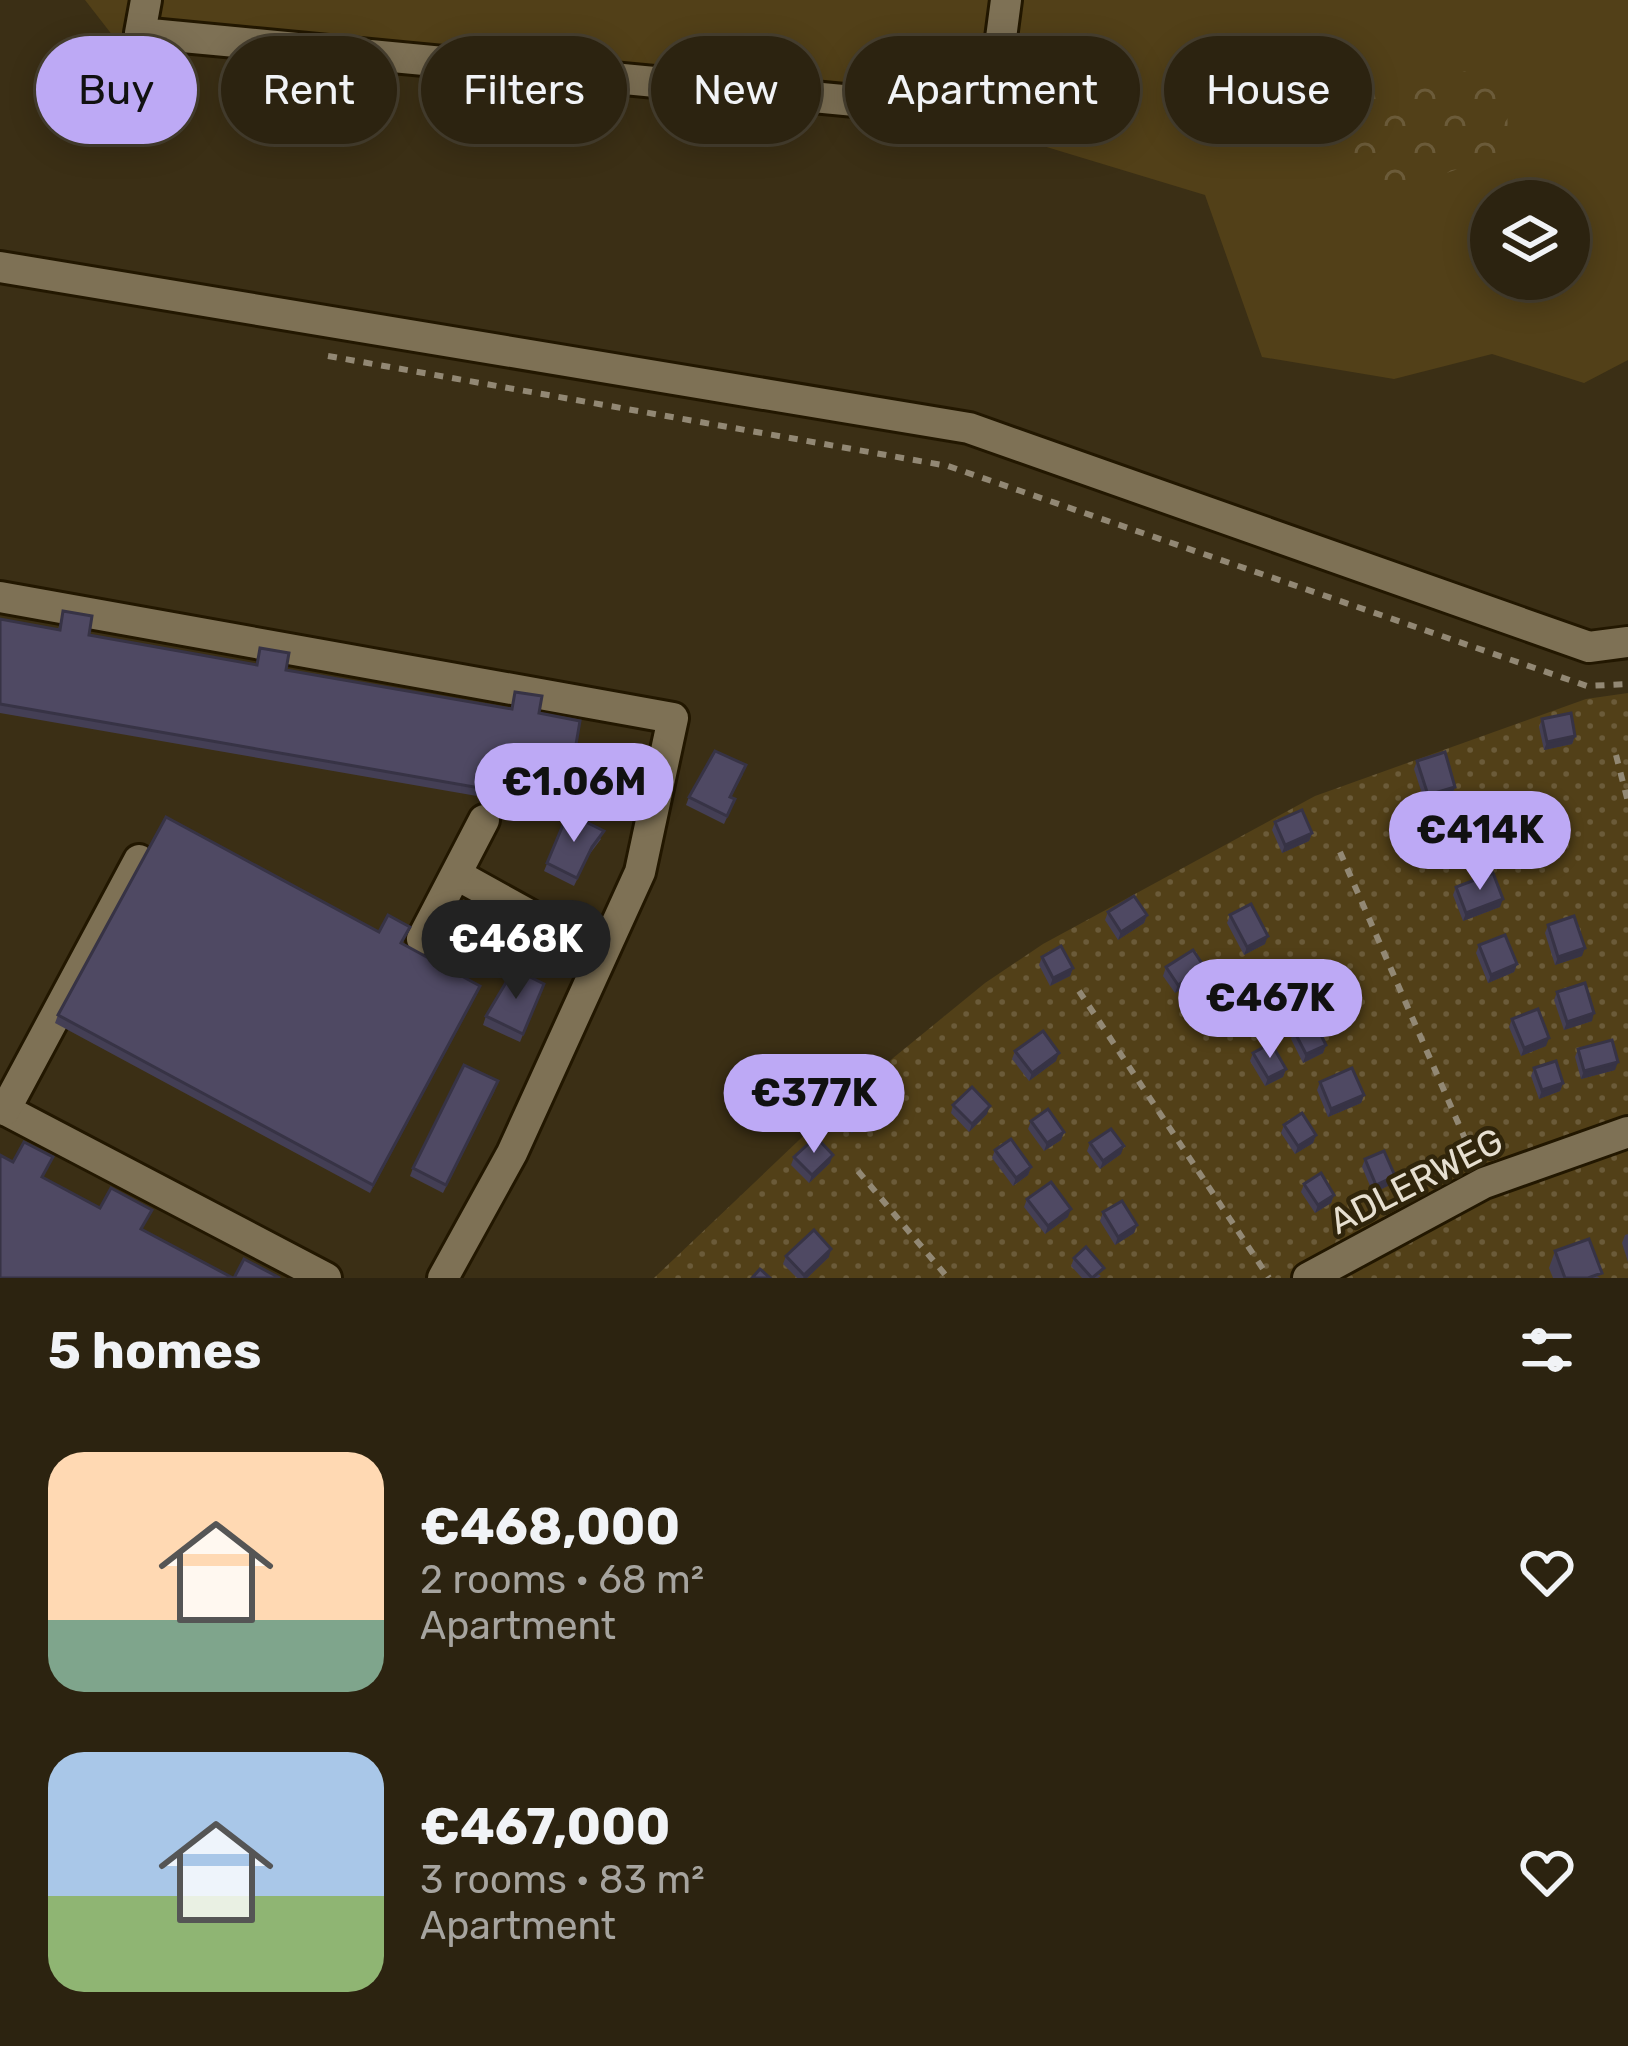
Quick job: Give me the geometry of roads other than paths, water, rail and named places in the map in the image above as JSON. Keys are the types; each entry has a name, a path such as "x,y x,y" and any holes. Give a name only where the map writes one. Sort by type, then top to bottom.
{"lane":[{"path":"146,0 140,33 991,114 1006,0"},
{"path":"0,267 969,428 1589,647 1628,642"},
{"path":"0,597 673,718 640,872 512,1153 442,1278"},
{"path":"422,939 459,876 484,820"},
{"path":"140,860 3,1108 326,1278"},
{"path":"459,876 600,954"},
{"name":"ADLERWEG","path":"1329,1273 1484,1183 1628,1132"}]}
